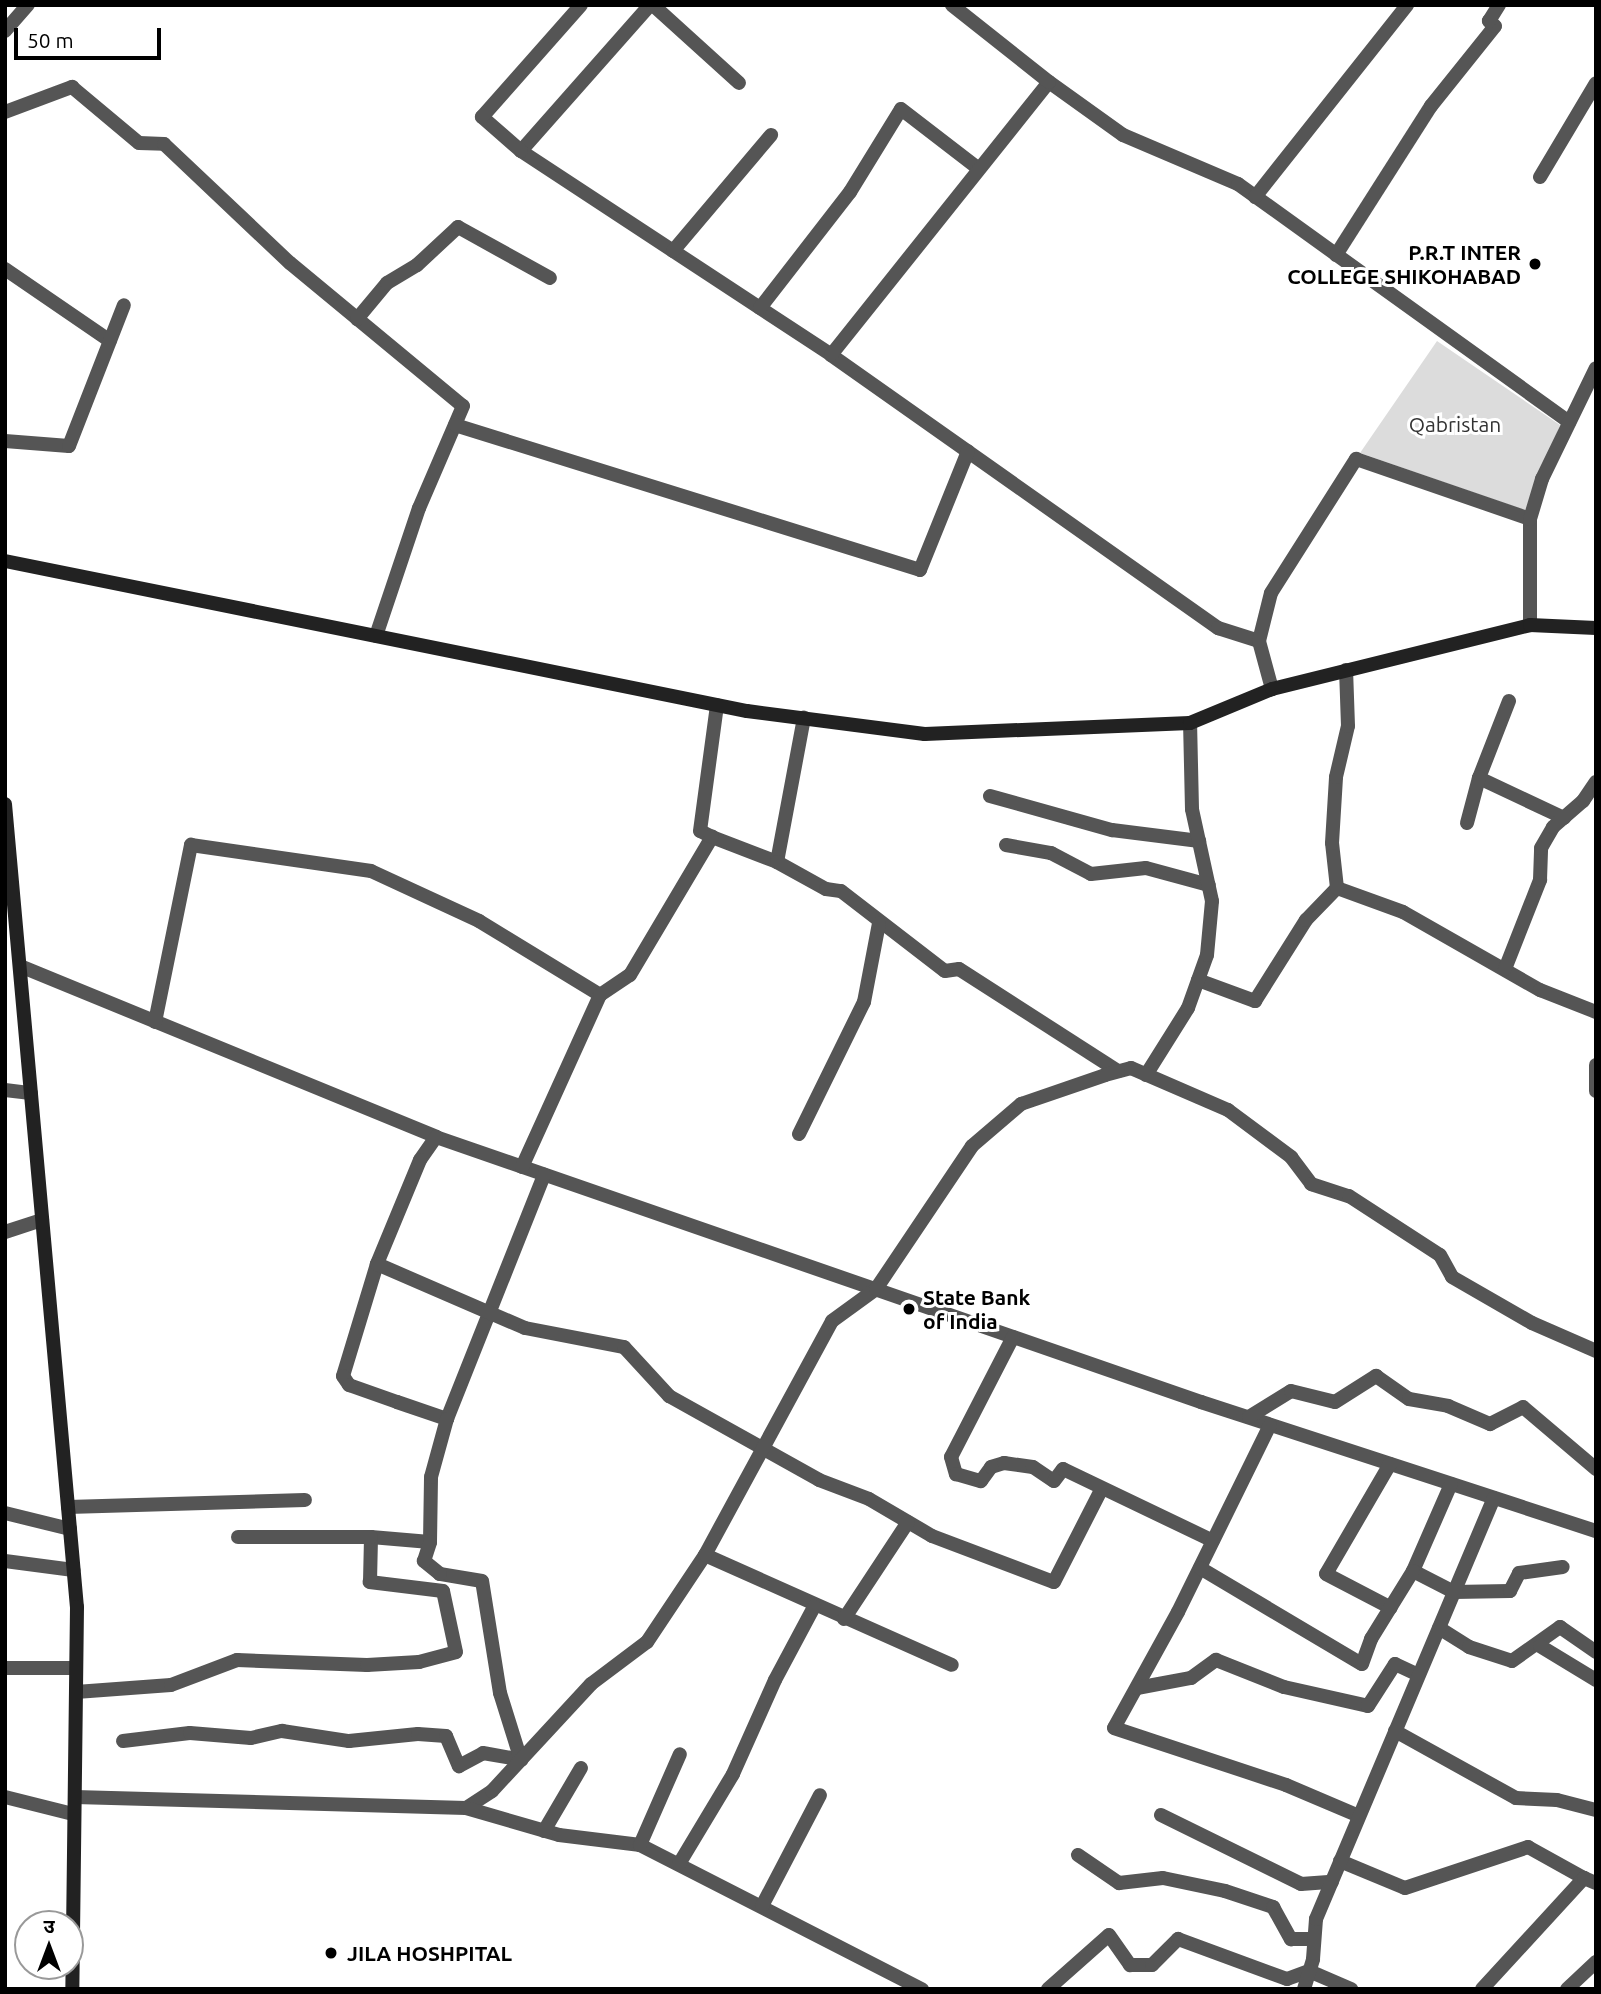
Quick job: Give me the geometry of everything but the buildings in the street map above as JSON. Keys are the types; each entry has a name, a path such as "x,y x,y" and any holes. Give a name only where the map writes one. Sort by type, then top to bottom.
{"main road":[{"path":"5,561 717,705 925,734 1190,723 1272,689 1530,625 1596,628"},
{"path":"5,804 9,886 20,966 74,1570 76,1692 72,1989"}],"street":[{"path":"5,31 28,5"},
{"path":"581,5 482,117 521,151 831,355 1219,628 1259,641"},
{"path":"521,151 651,5 739,83"},
{"path":"951,5 1049,82 1123,135 1238,184 1569,422"},
{"path":"1255,197 1407,5"},
{"path":"1336,255 1431,106 1495,26 1489,21 1499,5"},
{"path":"831,355 1049,82"},
{"path":"1540,177 1596,83"},
{"path":"5,111 72,87 139,143 164,144 290,263 463,406 419,508 376,636"},
{"path":"760,308 850,192 901,109 979,169"},
{"path":"673,251 771,135"},
{"path":"357,319 387,283 417,265 458,228 550,278"},
{"path":"5,270 110,341"},
{"path":"5,441 69,446 124,305"},
{"path":"1530,625 1530,519 1569,422 1596,368"},
{"path":"454,425 920,570 968,451"},
{"path":"1272,689 1259,641 1271,593 1356,459 1530,519"},
{"path":"1337,888 1332,843 1336,777 1348,726 1346,670"},
{"path":"1467,823 1479,778 1509,701"},
{"path":"717,705 700,831 777,862 826,889 841,891 879,923 945,971 959,969 1118,1071"},
{"path":"777,862 804,718"},
{"path":"1146,1075 1188,1008 1207,955 1212,901 1199,841 1189,773 1190,723"},
{"path":"1479,778 1564,818"},
{"path":"1505,969 1540,880 1541,848 1596,782"},
{"path":"990,796 1112,830 1199,841"},
{"path":"522,1167 600,995 630,975 712,837"},
{"path":"155,1022 191,845 371,872 479,921 600,995"},
{"path":"1006,845 1051,853 1091,874 1146,868 1209,885"},
{"path":"1337,888 1403,912 1540,990 1596,1012"},
{"path":"1198,981 1255,1001 1306,920 1337,888"},
{"path":"799,1134 864,1002 879,923"},
{"path":"20,966 436,1137 1013,1337 1596,1531"},
{"path":"1596,1065 1596,1091"},
{"path":"467,1808 492,1791 591,1684 647,1642 705,1555 832,1321 876,1290 972,1146 1021,1104 1131,1068 1228,1110 1290,1157 1311,1184 1349,1196 1440,1255 1452,1277 1532,1323 1595,1347"},
{"path":"5,1090 31,1093"},
{"path":"436,1137 420,1160 377,1265 343,1376 349,1385 447,1419"},
{"path":"521,1760 500,1693 482,1581 440,1574 424,1562 430,1542 431,1477 447,1419 544,1175"},
{"path":"5,1232 42,1220"},
{"path":"377,1265 525,1328 624,1347 669,1396 762,1448 932,1536 1054,1582 1101,1490"},
{"path":"1013,1337 951,1457 956,1474 981,1481 991,1467 1004,1464 1033,1467 1054,1481 1063,1469 1101,1490 1120,1493 1213,1541"},
{"path":"1249,1417 1291,1391 1335,1402 1376,1376 1409,1399 1448,1406 1490,1424 1524,1407 1596,1469"},
{"path":"1270,1424 1200,1568 1114,1728 1286,1785 1359,1816"},
{"path":"1390,1464 1326,1574 1391,1608"},
{"path":"1200,1568 1362,1664 1413,1571 1451,1484"},
{"path":"1304,1989 1316,1919 1494,1497"},
{"path":"68,1507 305,1500"},
{"path":"5,1513 70,1529"},
{"path":"844,1619 908,1522"},
{"path":"238,1537 371,1537 430,1542"},
{"path":"76,1692 171,1685 237,1660 367,1665 419,1662 456,1652 443,1591 370,1582 371,1537"},
{"path":"705,1555 814,1607 951,1665"},
{"path":"5,1561 74,1570"},
{"path":"1413,1571 1454,1592 1510,1591 1519,1573 1563,1567"},
{"path":"679,1864 733,1774 814,1607"},
{"path":"1439,1628 1469,1647 1512,1661 1540,1646 1560,1627 1596,1652"},
{"path":"1540,1646 1596,1679"},
{"path":"1137,1688 1191,1678 1216,1660 1284,1687 1368,1706 1395,1664 1419,1675"},
{"path":"5,1668 76,1668"},
{"path":"123,1741 190,1732 251,1738 282,1731 349,1741 418,1734 446,1736 459,1766 483,1753 521,1760"},
{"path":"1395,1731 1516,1798 1557,1800 1596,1810"},
{"path":"640,1845 680,1754"},
{"path":"544,1831 582,1768"},
{"path":"762,1906 820,1794"},
{"path":"5,1797 73,1814"},
{"path":"75,1797 467,1808 544,1831 640,1845 922,1989"},
{"path":"1161,1815 1301,1884 1332,1882"},
{"path":"1340,1861 1405,1888 1528,1847 1590,1881 1482,1989"},
{"path":"1079,1855 1119,1883 1163,1878 1225,1891 1273,1908 1290,1939 1314,1939"},
{"path":"1048,1989 1109,1935 1130,1965 1152,1965 1178,1939 1230,1954 1287,1979 1309,1971 1351,1989"},
{"path":"1567,1989 1596,1962"}],"green space":[{"name":"Qabristan","path":"1437,341 1560,425 1527,511 1360,453"}],"place":[{"name":"P.R.T INTER COLLEGE SHIKOHABAD","path":"1535,264"},
{"name":"State Bank of India","path":"909,1309"},
{"name":"JILA HOSHPITAL","path":"331,1953"}]}
